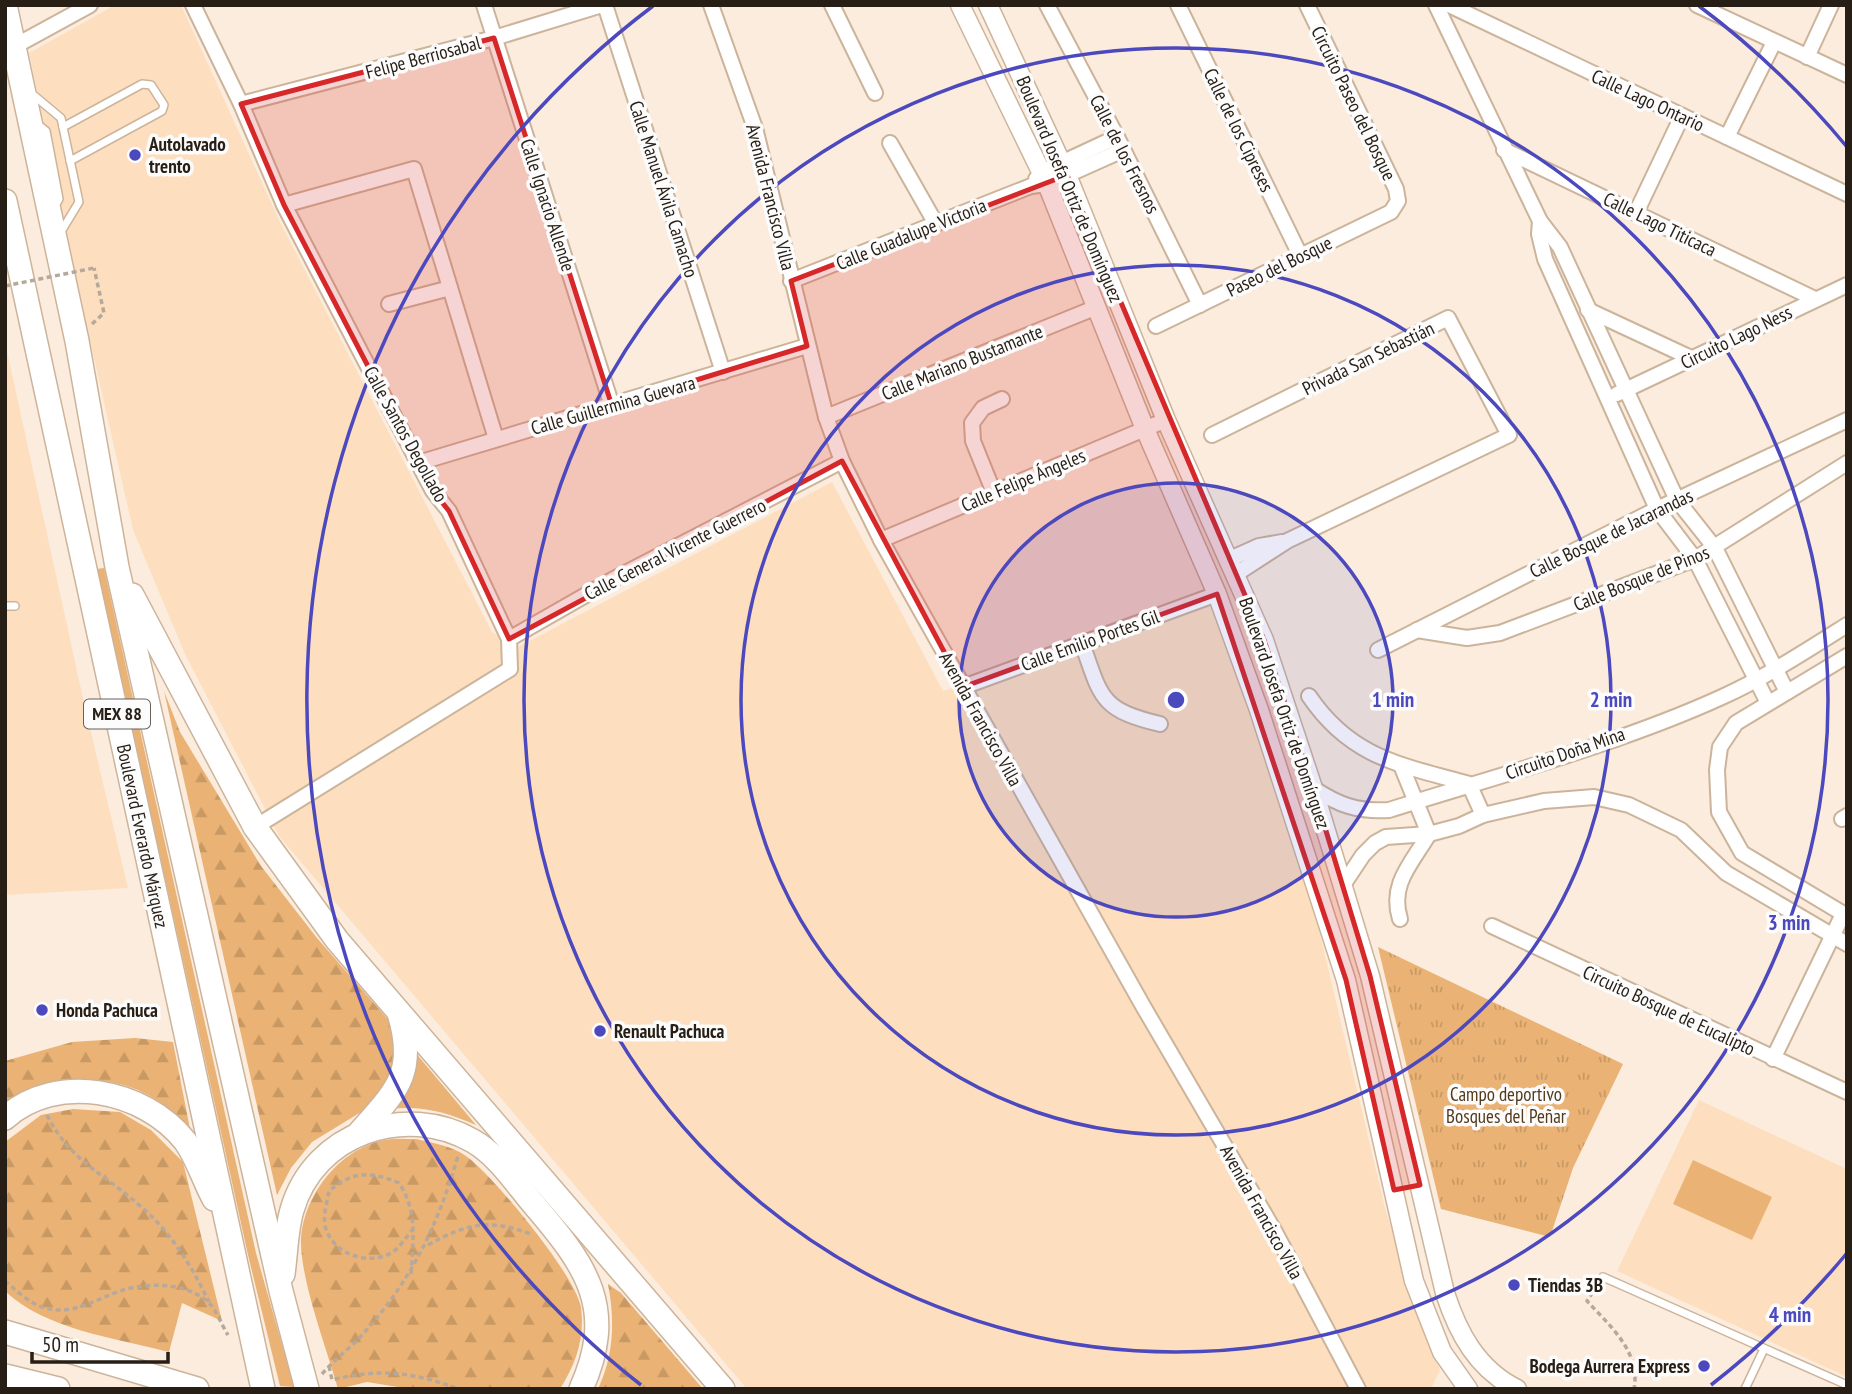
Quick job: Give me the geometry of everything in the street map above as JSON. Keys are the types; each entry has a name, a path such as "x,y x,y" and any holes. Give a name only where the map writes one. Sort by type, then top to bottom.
{"main road":[{"name":"MEX 88","path":"5,5 55,241 117,567 281,1290 312,1385"},
{"name":"Boulevard Everardo Márquez","path":"5,201 263,1389"},
{"path":"117,567 255,827 337,940 723,1389"},
{"path":"359,1133 395,1092 406,1066 404,1031 396,1006"},
{"path":"5,1118 47,1096 84,1091 124,1097 157,1116 185,1141 228,1226"},
{"path":"281,1290 291,1211 306,1177 330,1149 359,1133 395,1125 425,1125 450,1130 475,1142 495,1159 575,1253 586,1275 596,1308 596,1337 591,1364 580,1389"},
{"path":"5,1314 30,1339"},
{"path":"5,1335 30,1339 197,1389"},
{"path":"10,1375 58,1389"}],"street":[{"path":"15,46 90,5"},
{"name":"Calle Santos Degollado","path":"192,5 242,104 284,205 433,491 449,510 509,639 510,669 255,827"},
{"name":"Calle Ignacio Allende","path":"484,5 612,406"},
{"name":"Felipe Berriosabal","path":"242,104 494,38 604,5"},
{"name":"Calle Manuel Ávila Camacho","path":"604,5 723,372"},
{"name":"Avenida Francisco Villa","path":"711,5 755,128 807,346 826,417 842,461 881,540 1275,1232 1358,1389"},
{"path":"832,5 875,93"},
{"name":"Boulevard Josefa Ortiz de Domínguez","path":"960,5 1097,307 1145,429 1217,594 1259,710 1346,980 1414,1281 1442,1352 1468,1389"},
{"name":"Boulevard Josefa Ortiz de Domínguez","path":"988,5 1065,169 1166,420 1264,640 1313,788 1370,976 1456,1327 1474,1353 1500,1380 1517,1389"},
{"name":"Calle de los Fresnos","path":"1047,5 1120,143 1200,305"},
{"name":"Calle de los Cipreses","path":"1178,5 1300,255"},
{"name":"Circuito Paseo del Bosque","path":"1307,5 1396,190 1398,201"},
{"path":"1436,5 1540,221 1560,247 1677,500 1715,548 1787,692"},
{"name":"Calle Lago Ontario","path":"1449,5 1847,194"},
{"path":"1696,5 1847,75"},
{"path":"1807,57 1831,5"},
{"path":"1727,137 1774,42"},
{"path":"1636,213 1682,116"},
{"path":"890,143 936,224"},
{"name":"Calle Guadalupe Victoria","path":"791,281 1040,181 1120,143"},
{"name":"Calle Lago Titicaca","path":"1504,150 1815,299"},
{"path":"284,205 414,169 496,439"},
{"name":"Paseo del Bosque","path":"1156,326 1391,212 1398,201"},
{"path":"1540,221 1539,234 1545,259 1657,509 1695,559 1768,703"},
{"name":"Circuito Lago Ness","path":"1608,399 1847,285"},
{"path":"389,304 450,288"},
{"name":"Calle Mariano Bustamante","path":"826,417 1097,307"},
{"path":"1588,310 1692,358"},
{"name":"Privada San Sebastián","path":"1212,435 1448,318 1509,435 1233,566"},
{"name":"Calle Guillermina Guevara","path":"418,463 807,346"},
{"path":"994,493 973,441 971,423 983,408 1002,399"},
{"name":"Calle Felipe Ángeles","path":"881,540 1166,420"},
{"name":"Calle Bosque de Jacarandas","path":"1378,650 1657,509 1847,420"},
{"name":"Calle General Vicente Guerrero","path":"509,639 612,580 842,461"},
{"name":"Calle Bosque de Pinos","path":"1417,630 1467,638 1500,633 1695,559 1847,463"},
{"path":"1192,538 1214,527"},
{"name":"Calle Emilio Portes Gil","path":"963,687 1217,594"},
{"name":"Circuito Doña Mina","path":"1313,788 1349,808 1368,812 1389,810 1660,721 1776,670 1847,625"},
{"path":"1082,643 1101,697 1125,716 1160,724"},
{"path":"1773,1059 1845,915 1742,853 1719,812 1717,770 1720,747 1736,723 1847,656"},
{"path":"1309,696 1322,716 1358,747 1401,765 1469,784 1483,815"},
{"path":"1259,710 1284,703"},
{"path":"1400,919 1395,903 1397,887 1429,834 1401,765"},
{"name":"Circuito Doña Mina","path":"1343,885 1375,843 1400,835 1429,834 1459,826 1483,815 1594,797 1629,805 1681,830 1726,873 1847,944"},
{"path":"1726,873 1742,853"},
{"name":"Circuito Bosque de Eucalipto","path":"1492,926 1847,1092"},
{"path":"1394,1190 1420,1185"},
{"path":"1425,1312 1449,1304"}],"lane":[{"path":"63,127 142,84 152,85 164,105 162,111 70,161"},
{"path":"23,87 61,118 79,202 55,241"},
{"path":"5,606 15,606"},
{"path":"1603,1277 1847,1385"},
{"path":"1745,1389 1764,1349"}],"path":[{"path":"5,286 94,268 104,313"},
{"path":"45,1110 69,1150 84,1166 140,1205 168,1234 192,1266 209,1304 228,1335"},
{"path":"312,1385 359,1338 411,1274 440,1215 460,1149"},
{"path":"5,1166 5,1189"},
{"path":"411,1274 413,1229 413,1212 399,1183 363,1173 343,1180 329,1191 325,1228 335,1245 355,1256 373,1259 392,1253 413,1229"},
{"path":"426,1246 472,1225 494,1223 538,1238"},
{"path":"1603,1277 1587,1301 1631,1353 1637,1373 1634,1389"},
{"path":"5,1281 25,1298 44,1308 71,1311 137,1286 167,1286 192,1292 209,1304"},
{"path":"329,1366 332,1380 361,1372 401,1372 434,1379 458,1389"}],"highlighted area":[{"path":"494,38 612,406 807,346 791,281 1067,175 1264,640 1313,788 1370,976 1420,1185 1394,1190 1346,980 1217,594 963,687 842,461 509,639 449,511 433,491 284,205 241,104"}],"shaded area":[{"path":"115,5 181,5 280,222 492,632 518,647 832,482 943,691 1213,600 1319,930 1385,1208 1423,1330 1440,1370 1431,1389 747,1389 279,836 185,654 133,530 29,53"},
{"path":"5,342 84,703 128,888 5,895"},
{"path":"1699,1100 1847,1169 1847,1377 1617,1271"}],"green space":[{"path":"104,568 256,1253 294,1387 280,1386 248,1255 97,569"},
{"path":"164,691 180,732 261,866 317,938 392,1024 396,1068 383,1089 361,1112 312,1142 291,1168 277,1195"},
{"name":"Campo deportivo Bosques del Peñar","path":"1378,947 1623,1064 1573,1168 1550,1237 1441,1209"},
{"path":"135,1038 173,1042 191,1134 173,1113 152,1097 130,1087 106,1082 56,1084 5,1102 5,1061 72,1042"},
{"path":"414,1051 476,1125 434,1111 389,1109"},
{"path":"73,1109 120,1112 151,1130 183,1162 222,1321 182,1303 169,1352 61,1324 40,1315 5,1291 5,1142 41,1115"},
{"path":"416,1139 455,1150 479,1167 550,1251 576,1293 581,1308 582,1330 575,1360 560,1389 410,1389 367,1382 338,1389 310,1296 302,1258 303,1225 308,1208 326,1178 352,1153 384,1140"},
{"path":"1693,1160 1772,1197 1752,1240 1673,1204"},
{"path":"608,1284 621,1293 703,1389 598,1389 612,1338"}],"place":[{"name":"Autolavado trento","path":"135,155"},
{"name":"Honda Pachuca","path":"42,1010"},
{"name":"Renault Pachuca","path":"600,1031"},
{"name":"Tiendas 3B","path":"1514,1285"},
{"name":"Bodega Aurrera Express","path":"1704,1366"}]}
